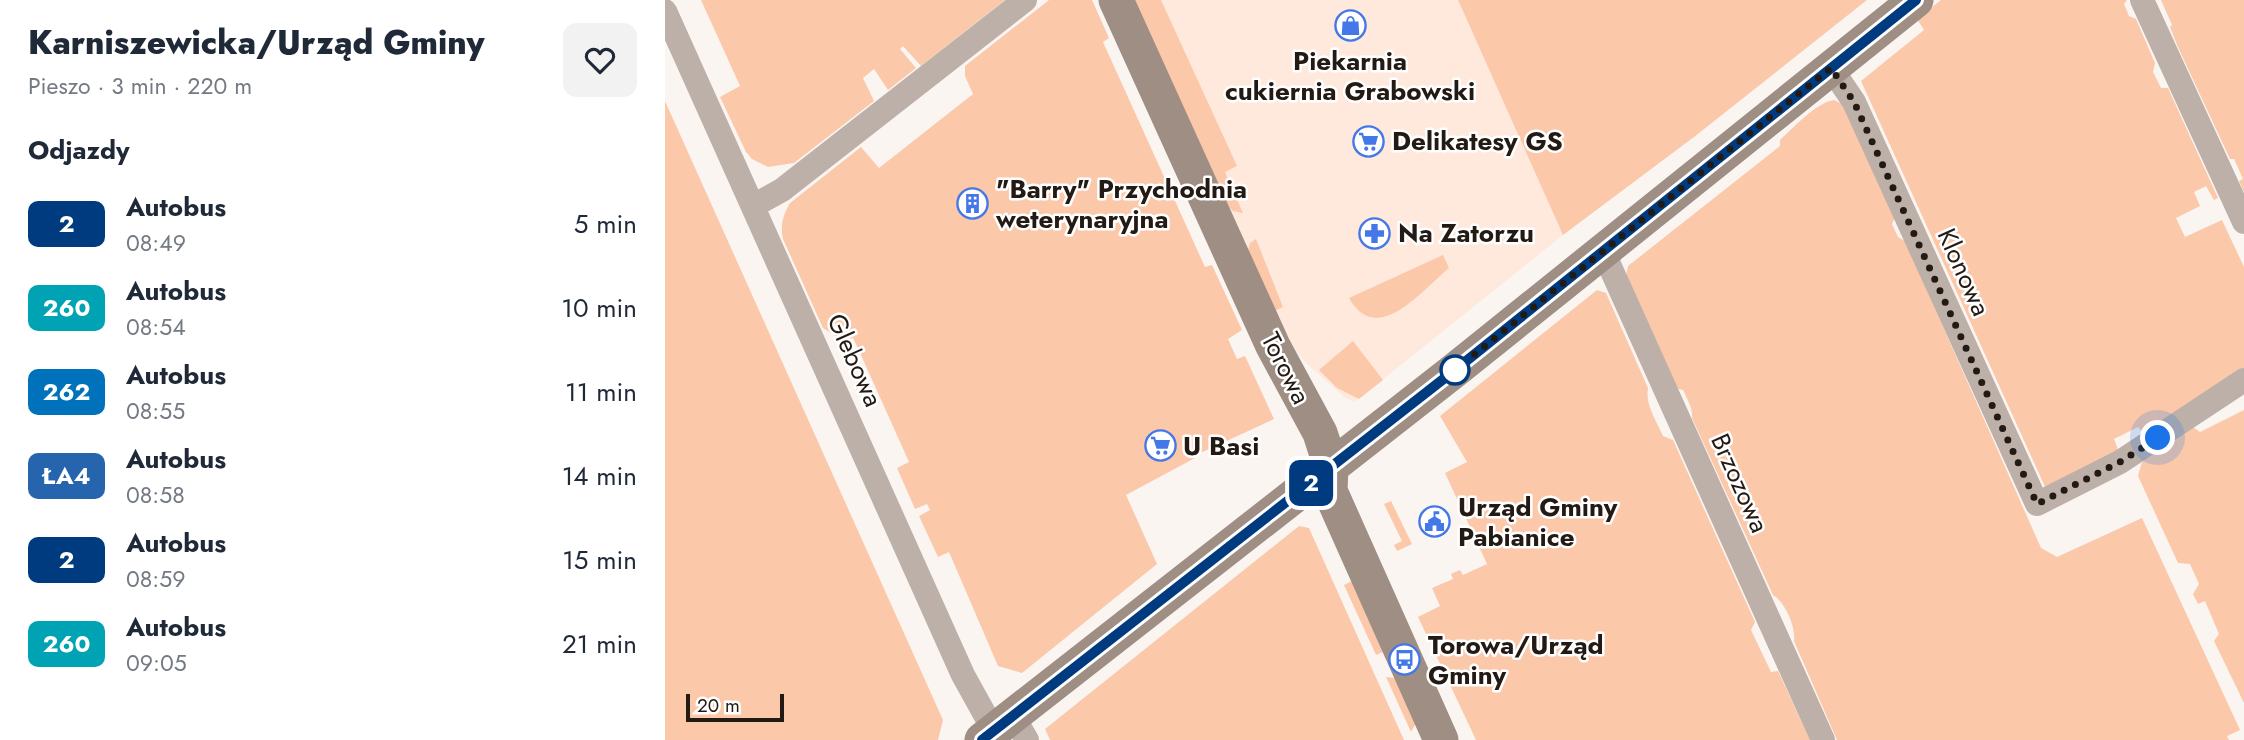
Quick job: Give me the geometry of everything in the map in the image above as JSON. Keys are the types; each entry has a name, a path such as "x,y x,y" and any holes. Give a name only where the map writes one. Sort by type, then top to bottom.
{"street":[{"path":"753,206 782,190 1025,0"},
{"name":"Torowa","path":"1116,0 1273,346 1320,433 1331,467 1330,491 1441,740"},
{"path":"1004,732 1916,0"},
{"path":"2142,0 2244,222"},
{"name":"Glebowa","path":"665,11 963,675 1004,732"},
{"name":"Klonowa","path":"1831,68 1854,102 2037,504 2136,452 2244,380"},
{"name":"Brzozowa","path":"1603,251 1823,740"}],"shaded area":[{"path":"701,0 1005,0 921,66 903,46 900,49 916,68 888,90 874,69 863,78 874,101 794,163 768,167 752,159 746,152 720,97 740,86"},
{"path":"1049,0 1092,0 1109,38 1103,42 1205,267 1212,265 1242,330 1228,339 1237,359 1245,356 1274,419 1194,456 1195,458 1126,495 1157,564 1022,673 998,666 949,552 938,557 919,516 930,510 927,504 915,509 897,468 909,462 856,344 853,338 842,340 823,328 783,239 782,229 790,203 861,147 879,168 973,94 965,76 965,66"},
{"path":"1134,0 1161,0 1237,166 1225,172 1243,213 1233,211 1228,206"},
{"path":"1161,0 1458,0 1563,235 1361,397 1354,402 1344,397 1304,361 1290,344 1275,311 1283,307 1248,251 1228,206 1225,171 1236,167"},
{"path":"1458,0 1867,0 1694,137 1563,235"},
{"path":"1941,0 2127,0 2124,4 2129,16 2136,19 2155,63 2153,72 2161,88 2168,88 2218,198 2214,200 2206,186 2194,192 2200,206 2176,218 2185,237 2222,220 2244,267 2244,368 2145,435 2138,427 2114,439 2119,452 2046,489 1861,81 1924,30 1917,19"},
{"path":"2161,0 2244,0 2244,192 2239,181 2243,179 2234,159 2230,159 2177,45"},
{"path":"1834,100 1844,105 1895,217 1892,224 1898,237 1905,241 2041,548 2057,557 2142,518 2240,730 2227,736 2229,740 1837,740 1794,641 1789,615 1773,595 1692,418 1688,400 1683,390 1675,388 1626,276 1628,266 1780,146 1780,140 1805,116 1820,105"},
{"path":"665,101 943,720 938,740 665,740"},
{"path":"1256,239 1283,307 1275,311 1248,251 1250,243"},
{"path":"1443,255 1449,268 1413,300 1386,316 1373,318 1360,312 1349,298"},
{"path":"1597,290 1606,293 1648,388 1648,400 1654,418 1663,436 1673,440 1755,622 1751,630 1771,672 1778,671 1810,740 1476,740 1418,617 1440,606 1432,588 1453,579 1451,574 1460,570 1463,575 1487,564 1445,473 1467,462 1440,416"},
{"path":"1353,341 1383,380 1359,399 1337,388 1319,370"},
{"path":"2244,410 2244,703 2214,641 2219,634 2205,601 2198,604 2193,594 2199,584 2190,564 2178,563 2138,476 2142,462 2193,427 2200,432"},
{"path":"1391,501 1412,544 1397,551 1394,545 1402,541 1384,504"},
{"path":"1299,526 1309,528 1404,740 1050,740 1045,729"},
{"path":"1352,581 1383,652 1376,655 1344,585"},
{"path":"1386,677 1395,678 1416,723 1411,732"}],"bus line":[{"name":"2","path":"982,740 1455,370 1916,0"}],"place":[{"name":"Piekarnia cukiernia Grabowski","path":"1350,26"},
{"name":"Delikatesy GS","path":"1369,141"},
{"name":"\"Barry\" Przychodnia weterynaryjna","path":"973,204"},
{"name":"Na Zatorzu","path":"1375,233"},
{"name":"U Basi","path":"1160,446"},
{"name":"Urząd Gminy Pabianice","path":"1435,522"},
{"name":"Torowa/Urząd Gminy","path":"1405,660"}],"route":[{"path":"1455,370 1831,68 1854,102 2037,504 2120,462 2158,438"}]}
